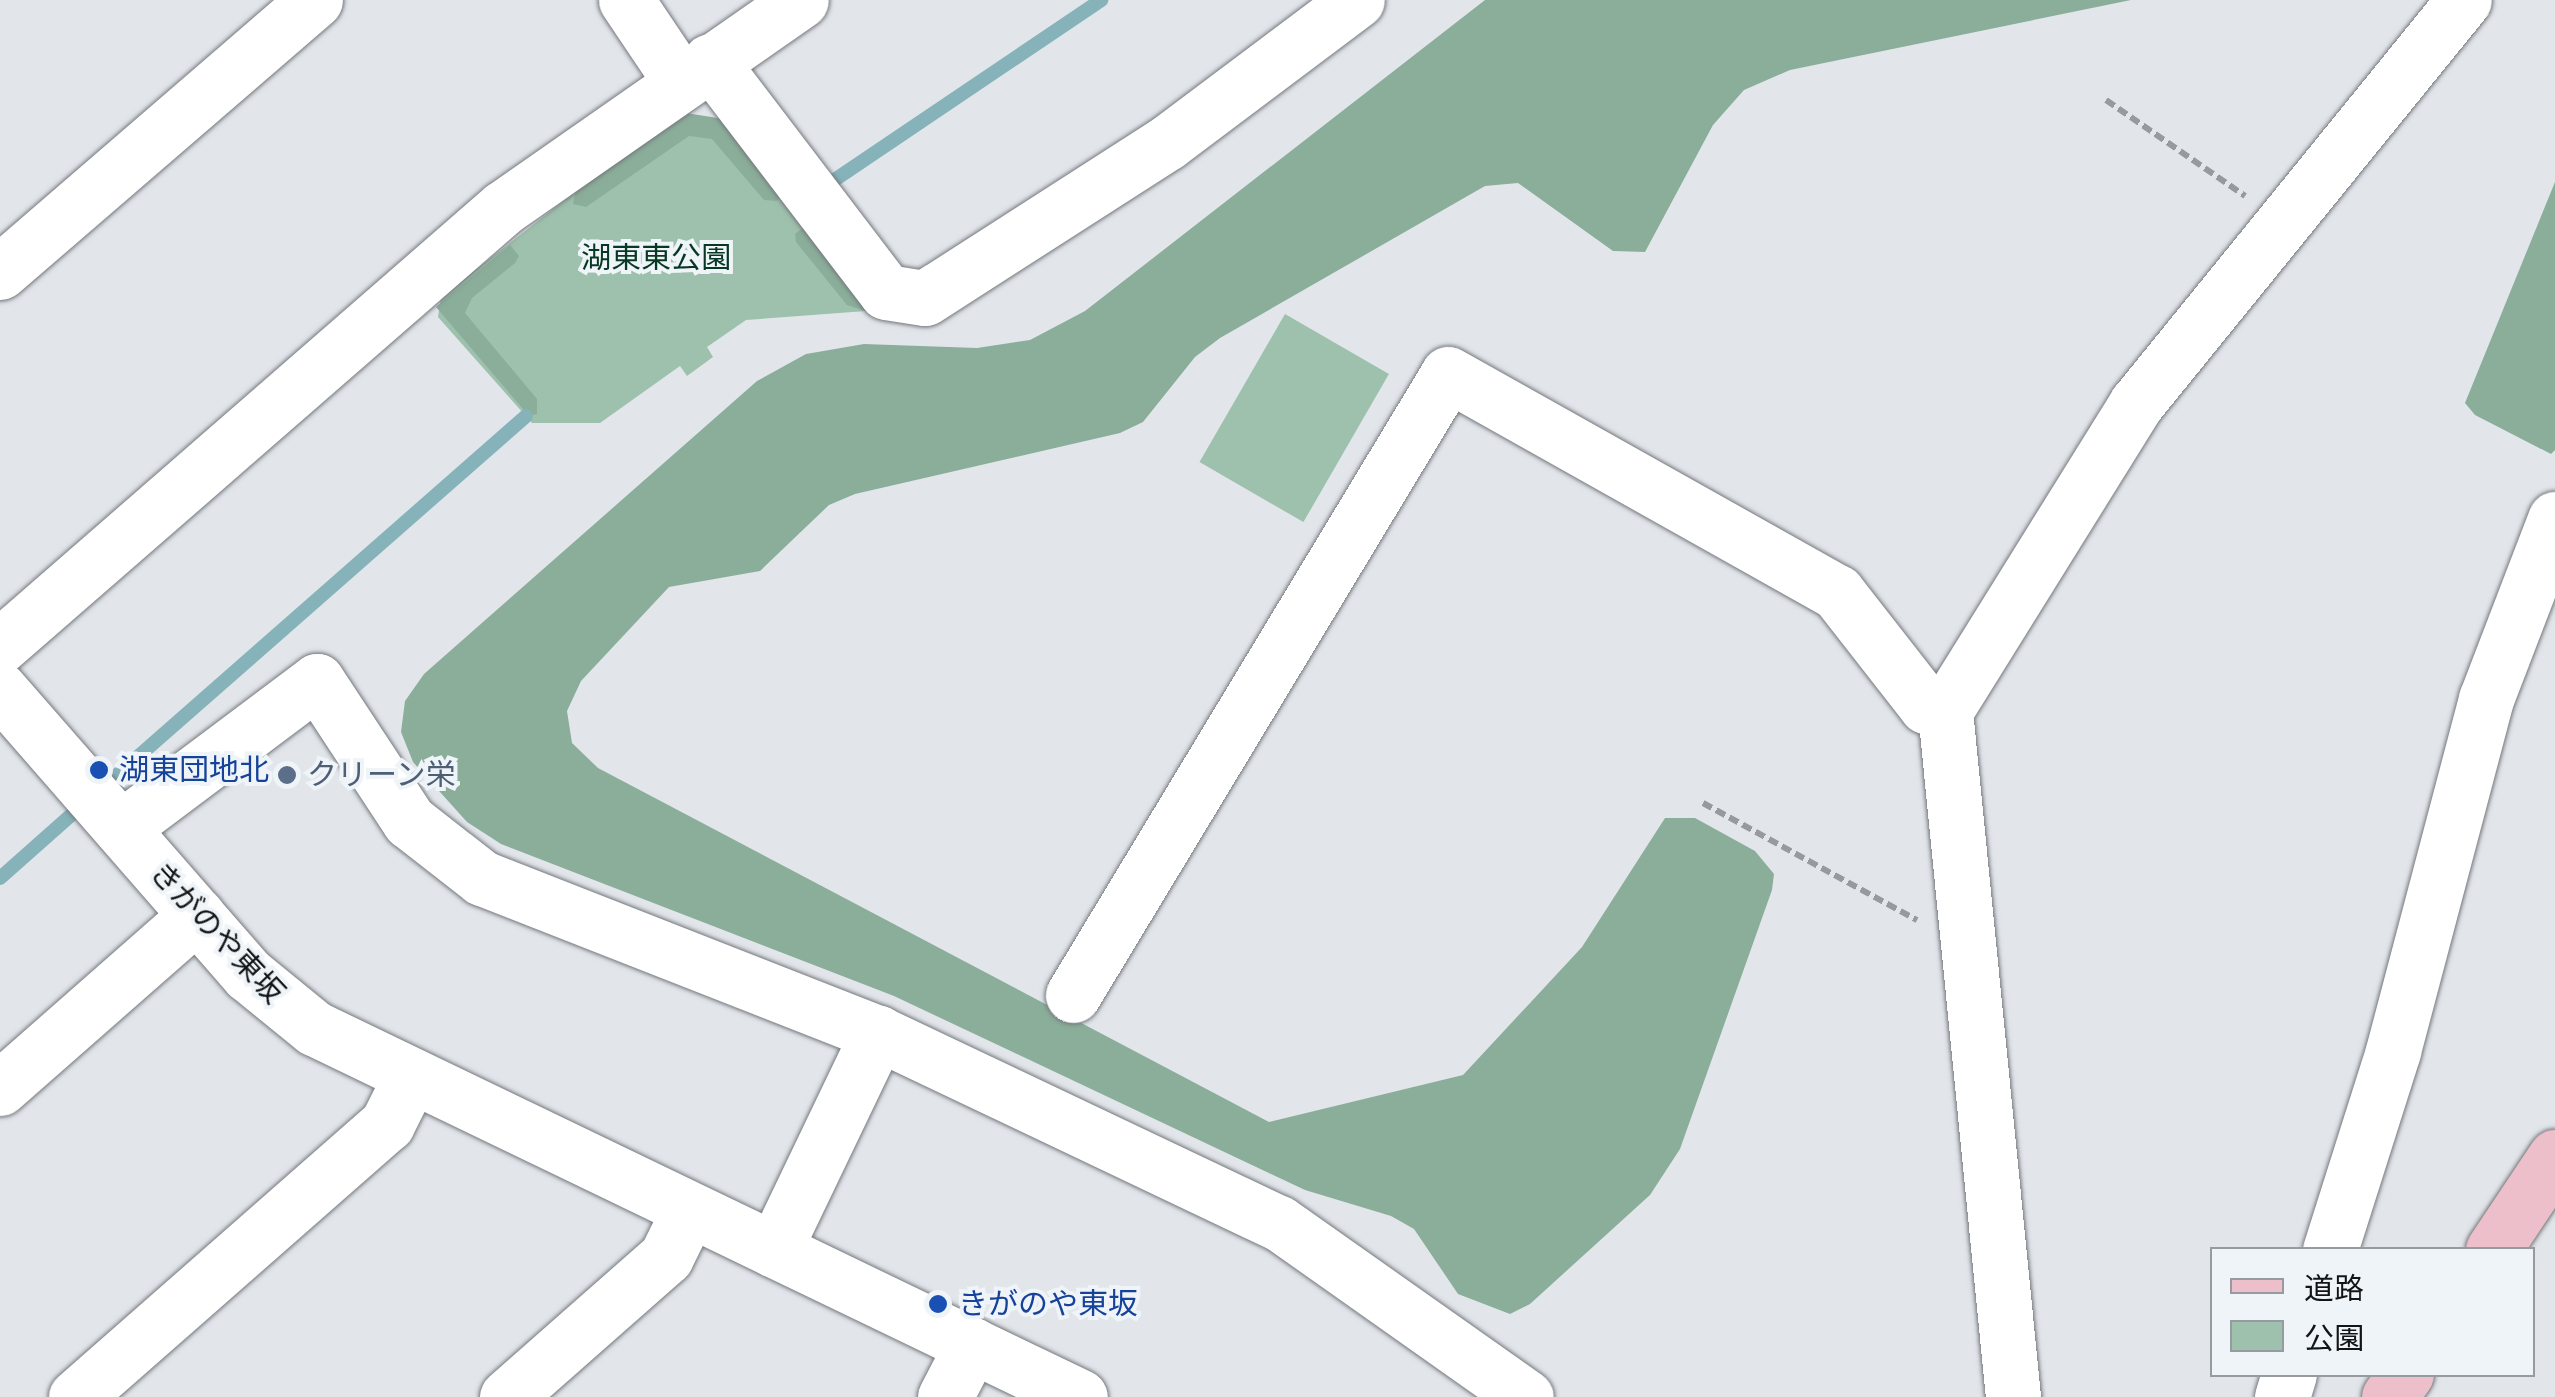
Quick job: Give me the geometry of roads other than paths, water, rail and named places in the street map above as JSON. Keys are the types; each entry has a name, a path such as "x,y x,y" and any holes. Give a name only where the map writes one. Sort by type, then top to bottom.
{"main road":[{"path":"2495,1247 2555,1157"}],"street":[{"path":"0,272 314,0"},
{"path":"626,0 695,71 886,292 924,298 1168,142 1358,0"},
{"path":"0,646 449,252 695,71 801,0"},
{"path":"2013,1397 1945,711 2136,404 2464,0"},
{"path":"1073,995 1448,374 1837,592 1926,706 1945,711"},
{"path":"2331,1247 2394,1051 2486,699 2555,519"},
{"path":"121,828 317,680 409,822 482,878 878,1033 1279,1223 1526,1397"},
{"name":"きがのや東坂","path":"0,690 197,915 291,1012 410,1076 1080,1397"},
{"path":"0,1088 197,915"},
{"path":"774,1250 878,1033"},
{"path":"76,1397 388,1124 410,1076"},
{"path":"507,1397 666,1257 689,1210"},
{"path":"945,1397 972,1345"}],"waterway":[{"path":"827,185 1101,0"},
{"path":"108,783 526,416"},
{"path":"0,878 78,809"}],"place":[{"name":"湖東団地北","path":"99,770"},
{"name":"クリーン栄","path":"287,775"},
{"name":"きがのや東坂","path":"938,1304"}],"park label":[{"name":"湖東東公園","path":"656,258"}]}
